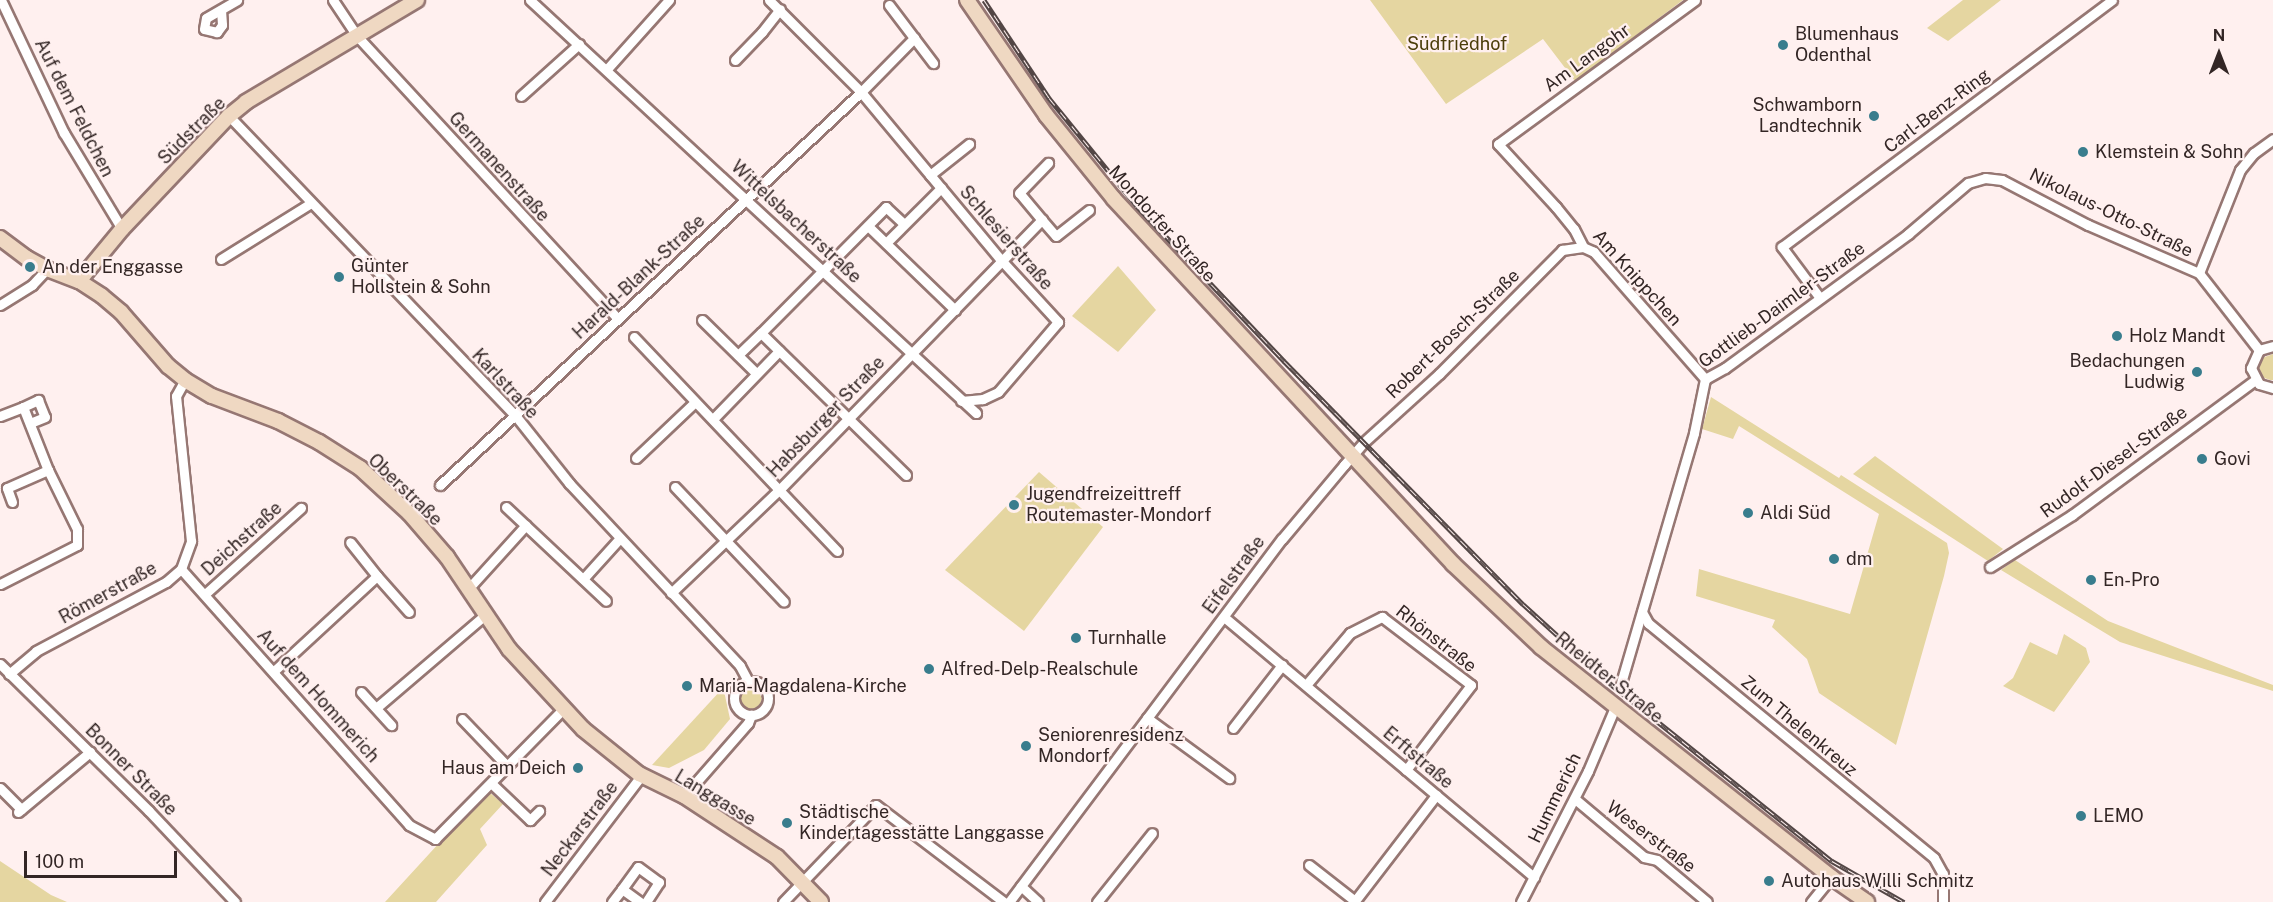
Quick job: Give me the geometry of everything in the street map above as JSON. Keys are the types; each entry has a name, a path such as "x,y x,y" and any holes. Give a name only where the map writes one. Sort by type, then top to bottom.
{"street":[{"name":"Auf dem Feldchen","path":"1,0 64,133 122,230"},
{"path":"221,10 237,0"},
{"name":"Germanenstraße","path":"333,0 357,36 617,318"},
{"name":"Südstraße","path":"79,281 122,230 246,102 417,0"},
{"name":"Wittelsbacherstraße","path":"530,0 824,269 910,353 976,413"},
{"path":"607,69 669,0"},
{"name":"Mondorfer Straße","path":"967,0 1040,107 1114,199 1352,456"},
{"name":"Am Langohr","path":"1498,144 1695,0"},
{"name":"Carl-Benz-Ring","path":"1820,298 1782,247 2112,0"},
{"name":"Schlesierstraße","path":"771,1 861,92 1002,261 1058,322 998,392 983,399 961,401"},
{"path":"889,4 933,63"},
{"path":"735,60 780,9"},
{"path":"861,92 914,38"},
{"path":"521,96 579,44"},
{"name":"Harald-Blank-Straße","path":"440,486 861,92"},
{"name":"Karlstraße","path":"230,116 515,415 569,483 740,666 748,681 762,684 768,697 763,710 751,715 748,723 684,796"},
{"path":"2199,273 2240,170 2254,153 2273,139"},
{"path":"930,175 969,144"},
{"name":"Am Knippchen","path":"1498,144 1556,207 1574,229 1583,247 1594,252 1705,379"},
{"path":"1048,163 1019,193 1042,220 1056,236 1089,210"},
{"name":"Nikolaus-Otto-Straße","path":"1985,178 2012,184 2088,225 2199,273 2259,351"},
{"name":"Gottlieb-Daimler-Straße","path":"1621,683 1694,434 1705,379 1725,368 1908,234 1959,189 1976,179 1985,178"},
{"path":"886,243 941,188"},
{"path":"221,259 311,203"},
{"path":"738,355 886,207 904,224"},
{"name":"Habsburger Straße","path":"671,593 780,489 1042,220"},
{"path":"868,226 955,310"},
{"name":"Oberstraße","path":"0,238 47,269 79,281 121,312 153,350 184,380 212,396 278,421 319,442 360,468 409,513 447,557 509,649 563,709 620,762 641,776"},
{"name":"Robert-Bosch-Straße","path":"1352,456 1439,374 1562,250 1583,247"},
{"path":"0,305 32,285 47,269"},
{"path":"702,320 756,373"},
{"path":"761,333 906,475"},
{"path":"634,337 837,551"},
{"path":"2273,346 2259,351 2251,368 2255,380 2264,387 2273,388"},
{"path":"713,419 779,351"},
{"name":"Römerstraße","path":"9,674 36,651 166,582 181,569 191,541 176,396 184,380"},
{"name":"Rudolf-Diesel-Straße","path":"1990,567 2072,515 2255,380"},
{"path":"0,416 38,400 45,417 30,423"},
{"path":"636,458 695,402"},
{"path":"0,584 78,545 77,529 48,470 23,407"},
{"name":"Eifelstraße","path":"1010,902 1282,539 1352,456"},
{"name":"Rheidter Straße","path":"1352,456 1487,598 1541,647 1867,902"},
{"path":"12,502 7,488 48,470"},
{"path":"675,487 784,602"},
{"path":"506,507 606,601"},
{"name":"Deichstraße","path":"205,594 301,508"},
{"path":"468,589 526,525"},
{"path":"583,579 620,538"},
{"path":"350,542 409,612"},
{"name":"Auf dem Hommerich","path":"181,569 409,825 435,839 491,783"},
{"path":"274,671 377,576"},
{"name":"Zum Thelenkreuz","path":"1642,612 1648,623 1939,863 1943,874 1943,902"},
{"path":"376,708 486,614"},
{"name":"Erftstraße","path":"1224,617 1534,876"},
{"name":"Rhönstraße","path":"1306,685 1350,633 1382,617 1472,685 1406,770"},
{"name":"Bonner Straße","path":"0,664 90,752 235,902"},
{"path":"1233,728 1282,664"},
{"path":"748,681 737,687 734,699 739,710 751,715"},
{"path":"361,692 391,725"},
{"name":"Hummerich","path":"1521,902 1575,799 1615,706"},
{"path":"539,811 531,820 491,783 563,709"},
{"path":"1147,718 1229,778"},
{"path":"462,719 507,766"},
{"path":"0,788 19,811 90,752"},
{"name":"Langgasse","path":"641,776 684,796 777,857 821,902"},
{"name":"Neckarstraße","path":"545,902 641,776"},
{"path":"1309,865 1354,902 1436,795"},
{"name":"Weserstraße","path":"1575,799 1644,858 1657,860 1707,902"},
{"path":"783,902 876,805 1004,902"},
{"path":"1097,902 1152,833"},
{"path":"612,902 638,867 659,882 646,902"},
{"path":"1811,902 1831,876"},
{"path":"1022,886 1038,902"},
{"path":"622,889 640,902"}],"green space":[{"name":"Südfriedhof","path":"1370,0 1683,0 1575,81 1543,39 1446,104"},
{"path":"1963,0 2001,0 1948,41 1927,28"},
{"path":"1118,266 1156,310 1118,352 1072,316"},
{"path":"2273,354 2273,380 2270,380 2262,377 2258,365 2262,358"},
{"path":"1711,397 1839,478 1841,475 1947,543 1949,553 1944,576 1896,745 1819,693 1807,659 1772,627 1775,620 1696,596 1699,569 1850,614 1879,514 1739,426 1733,439 1702,429"},
{"path":"1875,456 2003,549 1988,561 1853,474"},
{"path":"1039,472 1103,527 1024,631 945,570"},
{"path":"2015,560 2108,621 2273,685 2273,691 2120,642 2001,570"},
{"path":"2064,634 2086,648 2090,662 2054,712 2003,686 2013,678 2030,642 2057,655"},
{"path":"750,685 759,688 762,697 759,706 750,709 741,706 738,697 741,688"},
{"path":"721,690 724,691 730,719 704,750 669,768 652,765"},
{"path":"489,792 503,804 480,829 487,845 436,902 385,902 485,793"},
{"path":"0,861 51,895 67,902 0,902"}],"railway":[{"path":"984,0 1049,98 1137,206 1284,361 1523,604 1612,685 1832,861 1904,902"}],"place":[{"name":"Blumenhaus Odenthal","path":"1783,45"},
{"name":"Schwamborn Landtechnik","path":"1874,116"},
{"name":"Klemstein & Sohn","path":"2083,152"},
{"name":"An der Enggasse","path":"30,267"},
{"name":"Günter Hollstein & Sohn","path":"339,277"},
{"name":"Holz Mandt","path":"2117,336"},
{"name":"Bedachungen Ludwig","path":"2197,372"},
{"name":"Govi","path":"2202,459"},
{"name":"Jugendfreizeittreff Routemaster-Mondorf","path":"1014,505"},
{"name":"Aldi Süd","path":"1748,513"},
{"name":"dm","path":"1834,559"},
{"name":"En-Pro","path":"2091,580"},
{"name":"Turnhalle","path":"1076,638"},
{"name":"Alfred-Delp-Realschule","path":"929,669"},
{"name":"Maria-Magdalena-Kirche","path":"687,686"},
{"name":"Seniorenresidenz Mondorf","path":"1026,746"},
{"name":"Haus am Deich","path":"578,768"},
{"name":"LEMO","path":"2081,816"},
{"name":"Städtische Kindertagesstätte Langgasse","path":"787,823"},
{"name":"Autohaus Willi Schmitz","path":"1769,881"}]}
